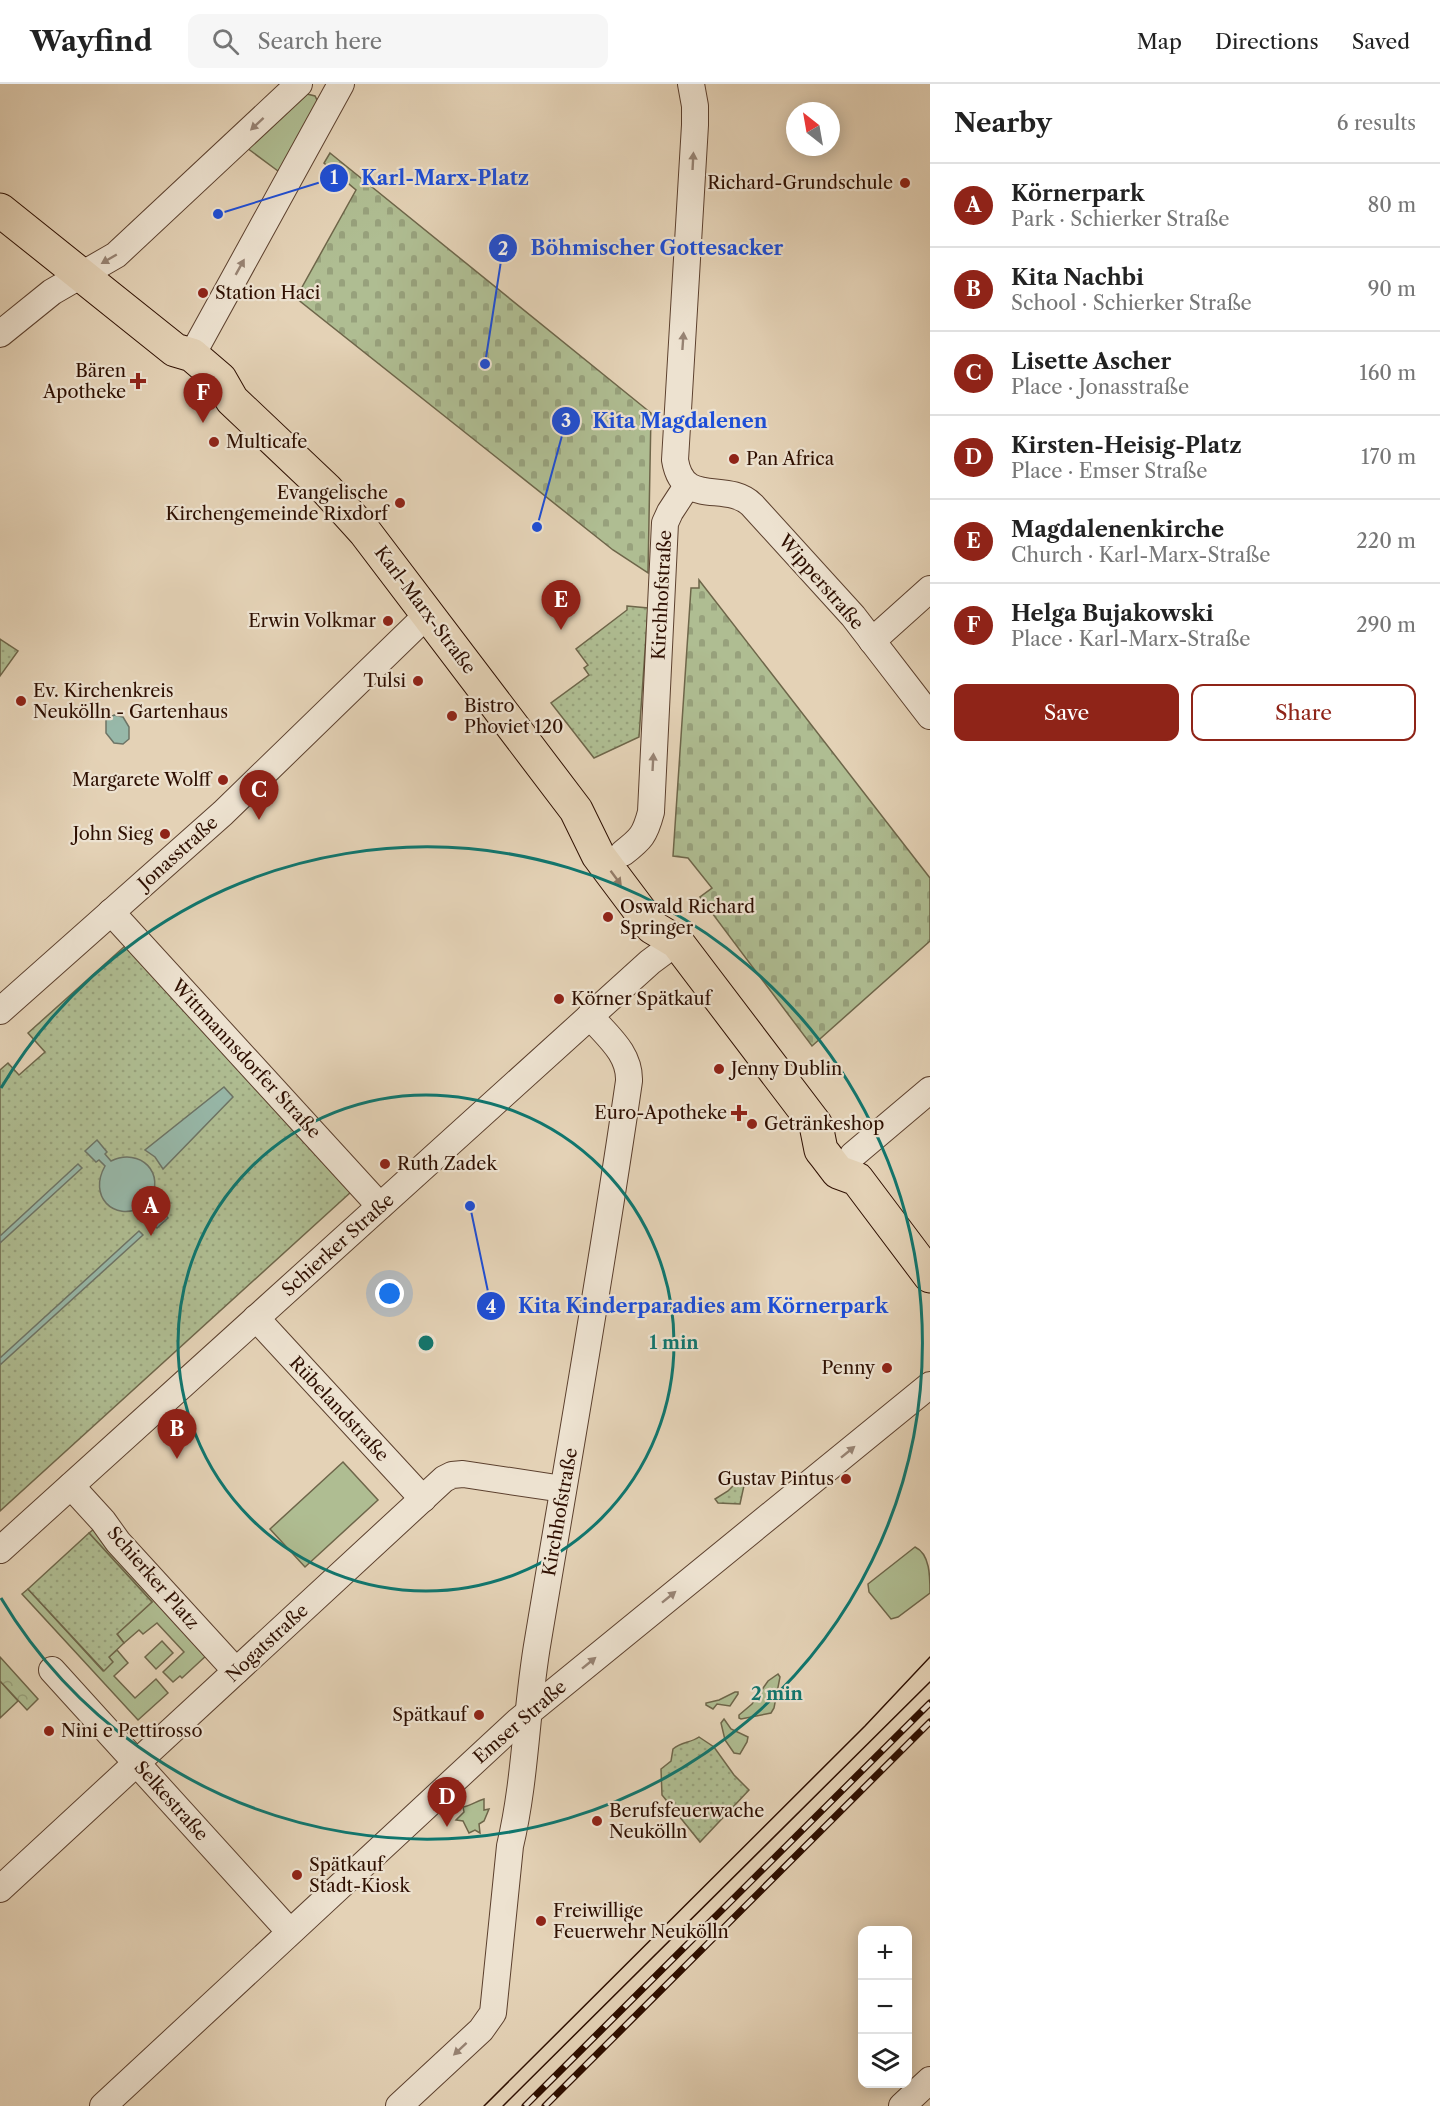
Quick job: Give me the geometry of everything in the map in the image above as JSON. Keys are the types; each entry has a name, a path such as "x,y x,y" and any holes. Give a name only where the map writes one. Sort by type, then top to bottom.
{"main road":[{"name":"Karl-Marx-Straße","path":"0,210 183,352 183,372 206,390 232,400 355,519 576,810 598,855 652,927 677,942 816,1125 839,1137 855,1167 930,1276"},
{"name":"Karl-Marx-Straße","path":"576,810 616,843 670,915 677,942"}],"street":[{"path":"0,334 52,292 116,255 299,84"},
{"path":"183,352 289,178 341,84"},
{"path":"687,486 681,478 675,460 695,125 695,106 691,84"},
{"name":"Wipperstraße","path":"687,486 698,491 732,494 745,498 853,616 930,716"},
{"name":"Kirchhofstraße","path":"623,853 642,839 651,812 665,523 687,486"},
{"path":"872,641 930,589"},
{"name":"Jonasstraße","path":"0,1011 223,813 428,614"},
{"name":"Wittmannsdorfer Straße","path":"111,912 380,1206"},
{"name":"Schierker Straße","path":"0,1550 590,1016 677,942"},
{"name":"Kirchhofstraße","path":"399,2106 488,2022 493,2013 510,1846 516,1820 533,1666 629,1081 630,1070 622,1052 590,1016"},
{"path":"855,1167 930,1090"},
{"name":"Rübelandstraße","path":"256,1318 423,1499"},
{"name":"Emser Straße","path":"103,2106 528,1713 930,1385"},
{"name":"Nogatstraße","path":"0,1889 444,1479 463,1473 563,1489"},
{"name":"Schierker Platz","path":"71,1486 103,1521 118,1542 236,1671"},
{"name":"Selkestraße","path":"52,1670 290,1932"},
{"path":"902,2106 930,2080"}],"green space":[{"path":"307,94 315,96 319,104 282,174 247,148"},
{"path":"330,153 651,413 648,573 613,550 296,298 356,190 324,163"},
{"path":"699,580 930,878 930,941 812,1046 700,897 712,888 688,858 673,856 691,588 699,588"},
{"path":"627,606 648,608 639,737 594,758 551,703 589,675 584,668 588,665 576,649 627,610"},
{"path":"0,639 18,651 0,676"},
{"path":"125,946 351,1192 0,1511 0,1070 8,1063 19,1075 45,1052 28,1033"},
{"path":"343,1462 378,1500 305,1567 270,1529"},
{"path":"742,1477 745,1481 740,1504 718,1503 715,1499 728,1491"},
{"path":"94,1529 208,1654 182,1678 180,1676 173,1682 163,1672 184,1652 157,1623 143,1634 139,1630 124,1643 117,1634 152,1602 89,1533"},
{"path":"89,1533 152,1602 117,1634 124,1643 109,1657 113,1662 104,1671 28,1589"},
{"path":"915,1547 920,1550 926,1560 930,1593 898,1617 891,1619 869,1592 868,1584"},
{"path":"28,1589 103,1671 109,1657 117,1650 128,1663 114,1676 135,1698 156,1679 168,1693 138,1720 22,1594"},
{"path":"162,1641 173,1653 156,1669 145,1657"},
{"path":"0,1657 38,1699 27,1710 0,1681"},
{"path":"778,1674 780,1677 771,1713 739,1718 739,1715 752,1704 768,1681"},
{"path":"0,1681 18,1701 0,1718"},
{"path":"735,1692 738,1694 730,1706 717,1704 713,1709 706,1705 706,1703 719,1700"},
{"path":"724,1719 731,1729 748,1737 740,1754 734,1753 725,1740 721,1723"},
{"path":"699,1737 714,1747 734,1775 749,1790 700,1842 662,1795 661,1769 671,1761 673,1749"},
{"path":"484,1799 484,1810 489,1809 484,1821 479,1824 480,1833 475,1830 469,1833 463,1821 456,1820 464,1812 463,1807"}],"shaded area":[{"path":"114,715 123,717 129,727 129,739 123,744 114,743 106,733 106,720"},
{"path":"224,1087 233,1097 163,1169 155,1157 145,1150"},
{"path":"97,1140 111,1161 132,1157 148,1165 155,1181 149,1202 155,1208 158,1206 168,1218 157,1228 146,1217 149,1214 143,1207 132,1211 122,1211 113,1209 106,1203 100,1187 105,1166 99,1160 96,1162 85,1151"},
{"path":"78,1164 82,1168 0,1243 0,1236"},
{"path":"139,1231 143,1235 0,1365 0,1358"}],"tram line":[{"path":"484,2106 865,1726 930,1657"},
{"path":"503,2106 930,1682"}],"railway":[{"path":"525,2106 930,1703"},
{"path":"545,2106 930,1722"}],"place":[{"name":"Richard-Grundschule","path":"905,183"},
{"name":"Karl-Marx-Platz","path":"218,214"},
{"name":"Station Haci","path":"203,293"},
{"name":"Böhmischer Gottesacker","path":"485,364"},
{"name":"Bären Apotheke","path":"138,381"},
{"name":"Helga Bujakowski","path":"203,423"},
{"name":"Multicafe","path":"214,442"},
{"name":"Pan Africa","path":"734,459"},
{"name":"Evangelische Kirchengemeinde Rixdorf","path":"400,503"},
{"name":"Kita Magdalenen","path":"537,527"},
{"name":"Erwin Volkmar","path":"388,621"},
{"name":"Magdalenenkirche","path":"561,630"},
{"name":"Tulsi","path":"418,681"},
{"name":"Ev. Kirchenkreis Neukölln - Gartenhaus","path":"21,701"},
{"name":"Bistro Phoviet 120","path":"452,716"},
{"name":"Margarete Wolff","path":"223,780"},
{"name":"Lisette Ascher","path":"259,820"},
{"name":"John Sieg","path":"165,834"},
{"name":"Oswald Richard Springer","path":"608,917"},
{"name":"Körner Spätkauf","path":"559,999"},
{"name":"Jenny Dublin","path":"719,1069"},
{"name":"Euro-Apotheke","path":"739,1113"},
{"name":"Getränkeshop","path":"752,1124"},
{"name":"Ruth Zadek","path":"385,1164"},
{"name":"Kita Kinderparadies am Körnerpark","path":"470,1206"},
{"name":"Körnerpark","path":"151,1236"},
{"name":"Penny","path":"887,1368"},
{"name":"Kita Nachbi","path":"177,1459"},
{"name":"Gustav Pintus","path":"846,1479"},
{"name":"Spätkauf","path":"479,1715"},
{"name":"Nini e Pettirosso","path":"49,1731"},
{"name":"Berufsfeuerwache Neukölln","path":"597,1821"},
{"name":"Kirsten-Heisig-Platz","path":"447,1827"},
{"name":"Spätkauf Stadt-Kiosk","path":"297,1875"},
{"name":"Freiwillige Feuerwehr Neukölln","path":"541,1921"}]}
